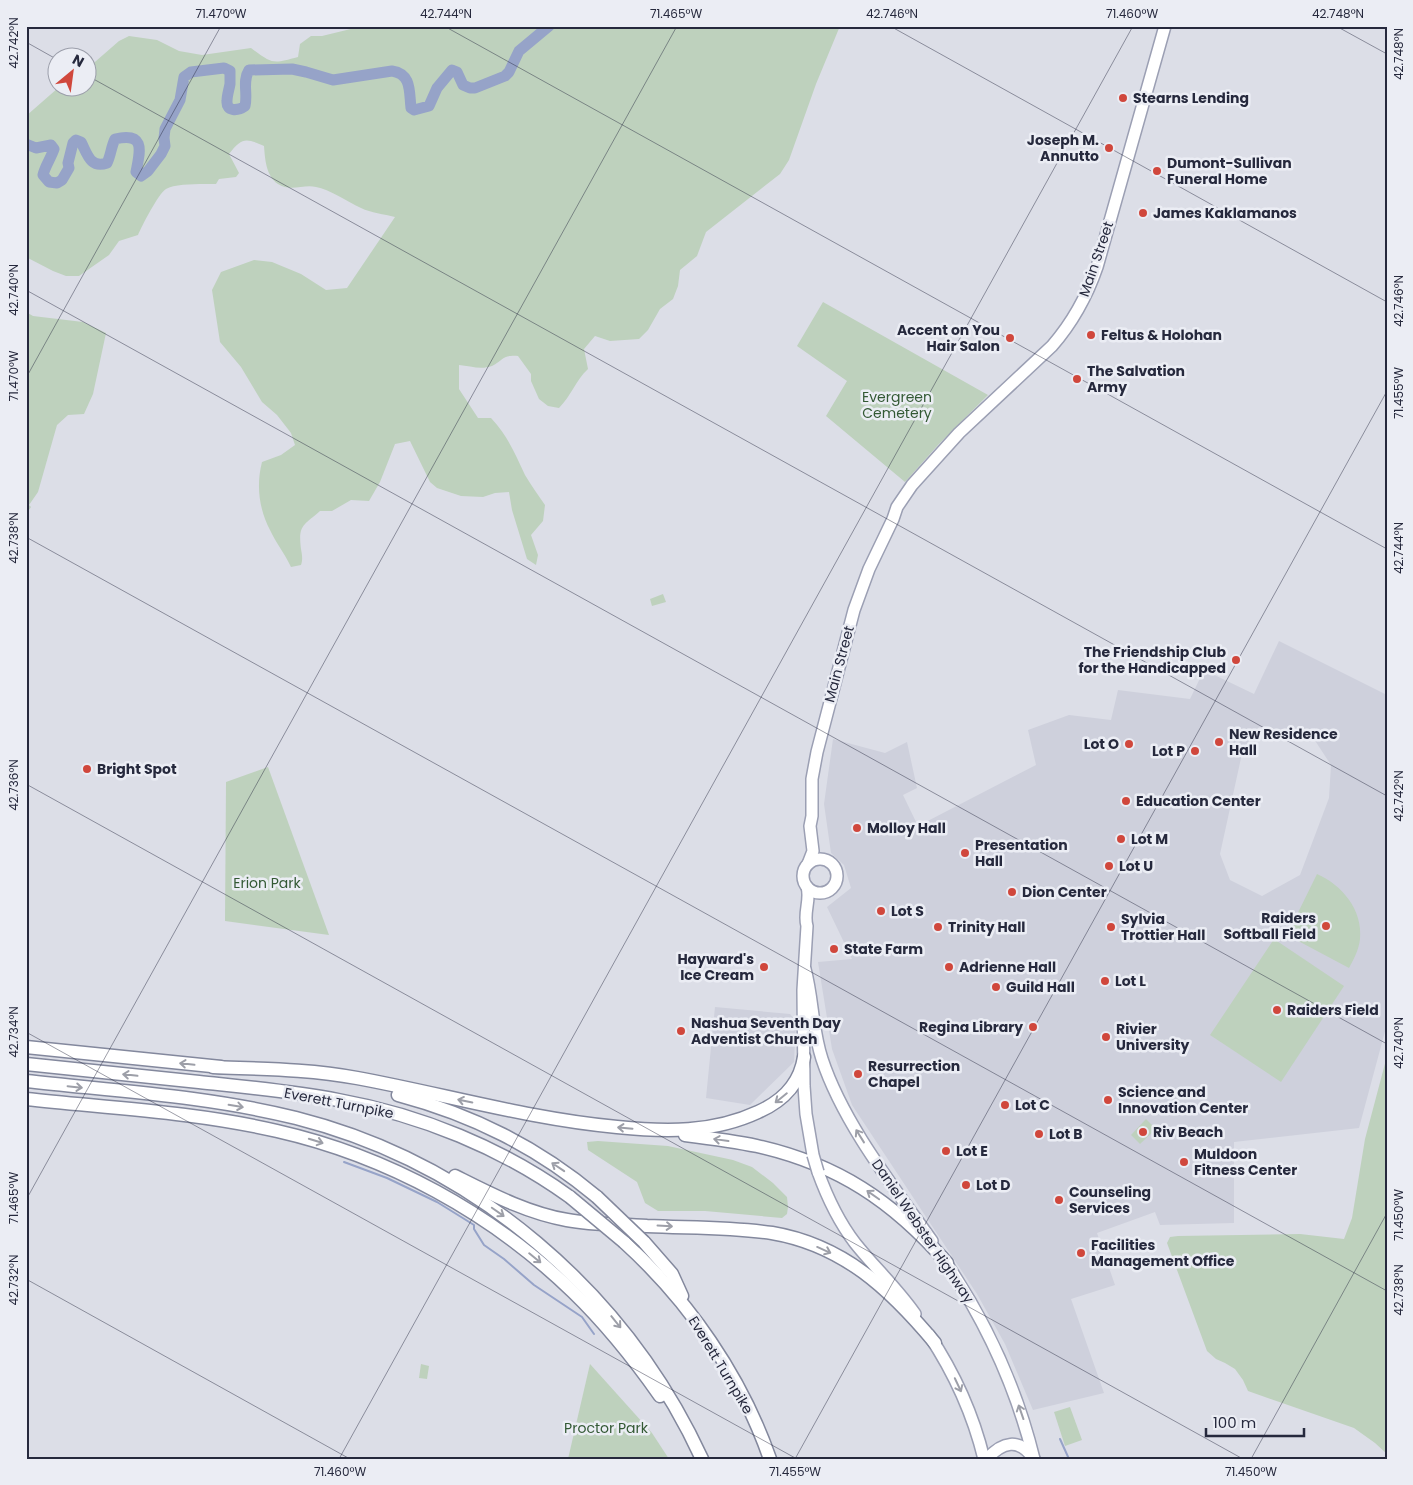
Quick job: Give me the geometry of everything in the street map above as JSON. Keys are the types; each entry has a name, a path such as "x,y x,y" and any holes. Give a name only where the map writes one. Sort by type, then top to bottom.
{"highway":[{"path":"26,1047 213,1066 343,1082 378,1089 435,1106 480,1123 512,1138 562,1170 597,1197 644,1242 672,1274 689,1312"},
{"path":"648,1130 677,1131 707,1128 758,1113 778,1101 788,1092 799,1075 804,1057"},
{"name":"Everett Turnpike","path":"26,1064 332,1098 373,1107 430,1124 484,1147 537,1175 570,1198 624,1242 649,1266 689,1312 709,1340 740,1391 754,1419 770,1459"},
{"path":"213,1066 338,1075 554,1119 758,1146 790,1155 831,1171 861,1186 899,1214 947,1263"},
{"name":"Everett Turnpike","path":"26,1082 174,1097 238,1106 296,1118 353,1136 408,1159 464,1190 518,1227 563,1265 604,1308 641,1354 673,1402 702,1459"},
{"path":"26,1099 199,1117 278,1131 317,1141 359,1156 429,1188 506,1236 573,1291 647,1378 698,1459"},
{"path":"353,1136 409,1155 512,1204 547,1216 583,1222 754,1231 784,1236 811,1244 845,1260 876,1281 904,1308 934,1343"}],"main road":[{"name":"Main Street","path":"808,864 813,851 810,829 812,788 817,752 848,629 869,569 893,519 902,510 928,467 965,427 1052,346 1064,331 1089,288 1165,26"},
{"name":"Main Street","path":"812,816 820,850 828,861"},
{"path":"807,926 816,901 823,893 833,887 837,878 835,868 828,861 818,859 808,864 803,874 809,896 803,984 808,1006 804,1057 805,1108 813,1155 826,1193 847,1231 904,1299 950,1369 972,1418 986,1459 999,1447 1010,1444 1023,1448 1034,1459"},
{"path":"807,887 814,892 823,893"},
{"name":"Daniel Webster Highway","path":"808,1006 821,1058 841,1104 866,1145 947,1263 978,1314 1004,1366 1020,1410 1034,1459"}],"shaded area":[{"name":"Rivier University","path":"1279,641 1387,695 1387,1024 1359,1128 1234,1142 1234,1223 1160,1225 1155,1212 1097,1233 1115,1285 1071,1299 1104,1393 1033,1410 1005,1344 977,1294 852,1105 832,1049 818,962 852,959 827,907 851,888 844,865 831,853 824,804 833,739 885,753 907,742 917,788 903,795 918,826 1036,765 1028,730 1069,715 1111,720 1118,690 1190,699 1204,670 1254,694","holes":["1259,727 1310,733 1331,765 1329,798 1300,875 1262,896 1230,880 1220,854 1243,749"]},
{"path":"715,1007 790,1014 796,1021 794,1062 750,1105 706,1098"}],"green space":[{"path":"363,26 840,26 816,84 789,160 780,174 706,232 697,256 680,270 678,286 673,299 660,309 648,330 639,339 610,341 595,336 584,349 588,369 559,408 548,406 539,399 531,381 531,374 518,356 506,357 488,367 480,368 459,365 459,389 478,418 491,418 502,432 511,445 525,475 545,505 543,521 531,535 538,555 536,565 527,559 512,510 509,492 495,493 483,497 461,496 437,488 430,482 410,441 395,444 380,482 369,501 351,500 332,511 320,511 306,523 300,535 301,565 291,567 266,522 259,488 262,462 281,455 295,445 291,433 277,415 262,402 241,367 220,342 212,290 221,272 254,260 272,262 301,274 326,290 347,288 395,217 365,210 321,188 311,186 292,188 278,184 269,172 264,146 253,141 245,141 237,144 229,154 239,173 236,177 219,179 216,184 183,185 166,189 155,203 138,235 119,241 109,255 79,276 66,276 26,257 26,116 48,97 98,98 98,59 119,41 129,36 157,40 179,51 202,55 251,48 269,60 283,61 298,57 300,44 311,36 322,36"},
{"name":"Evergreen Cemetery","path":"823,302 988,395 938,445 905,482 826,416 847,381 797,346"},
{"path":"26,312 33,316 83,322 106,333 93,394 84,414 68,415 57,425 38,492 29,505 31,507 26,514"},
{"path":"663,594 666,602 652,606 650,599"},
{"name":"Erion Park","path":"268,767 329,935 225,921 226,782"},
{"name":"Raiders Softball Field","path":"1317,874 1335,885 1342,892 1349,900 1358,918 1360,939 1356,954 1349,968 1287,935"},
{"name":"Raiders Field","path":"1274,939 1344,986 1281,1082 1210,1035"},
{"path":"1387,1056 1387,1454 1354,1428 1248,1391 1235,1369 1216,1359 1207,1351 1167,1243 1170,1237 1178,1236 1300,1234 1344,1239 1352,1218 1365,1139"},
{"name":"Riv Beach","path":"1146,1119 1156,1129 1140,1144 1131,1135"},
{"path":"598,1141 668,1146 733,1160 752,1167 773,1183 787,1197 787,1214 782,1218 705,1211 658,1211 645,1203 637,1182 588,1150 587,1142"},
{"path":"421,1364 429,1366 427,1379 419,1378"},
{"name":"Proctor Park","path":"590,1364 652,1433 669,1459 568,1459"},
{"path":"1070,1407 1082,1440 1065,1446 1054,1412"}],"waterway":[{"path":"26,144 36,148 51,145 54,149 43,175 49,182 57,183 62,180 69,168 68,163 73,143 76,140 81,142 87,155 93,162 101,164 107,163 115,139 132,138 139,145 136,172 141,176 148,171 165,146 165,129 180,100 184,77 191,72 224,68 230,71 227,105 230,109 236,110 245,106 245,83 249,70 292,69 333,80 392,71 403,76 406,80 411,108 414,110 429,106 437,88 452,70 457,72 463,85 470,88 475,88 505,76 509,72 519,51 549,26"},
{"path":"344,1162 387,1178 437,1202 474,1225 474,1229 484,1245 504,1259 534,1285 582,1317 594,1334"},
{"path":"1060,1439 1069,1459"}],"place":[{"name":"Stearns Lending","path":"1123,98"},
{"name":"Joseph M. Annutto","path":"1109,148"},
{"name":"Dumont-Sullivan Funeral Home","path":"1157,171"},
{"name":"James Kaklamanos","path":"1143,213"},
{"name":"Feltus & Holohan","path":"1091,335"},
{"name":"Accent on You Hair Salon","path":"1010,338"},
{"name":"The Salvation Army","path":"1077,379"},
{"name":"The Friendship Club for the Handicapped","path":"1236,660"},
{"name":"New Residence Hall","path":"1219,742"},
{"name":"Lot O","path":"1129,744"},
{"name":"Lot P","path":"1195,751"},
{"name":"Bright Spot","path":"87,769"},
{"name":"Education Center","path":"1126,801"},
{"name":"Molloy Hall","path":"857,828"},
{"name":"Lot M","path":"1121,839"},
{"name":"Presentation Hall","path":"965,853"},
{"name":"Lot U","path":"1109,866"},
{"name":"Dion Center","path":"1012,892"},
{"name":"Lot S","path":"881,911"},
{"name":"Raiders Softball Field","path":"1326,926"},
{"name":"Trinity Hall","path":"938,927"},
{"name":"Sylvia Trottier Hall","path":"1111,927"},
{"name":"State Farm","path":"834,949"},
{"name":"Hayward's Ice Cream","path":"764,967"},
{"name":"Adrienne Hall","path":"949,967"},
{"name":"Lot L","path":"1105,981"},
{"name":"Guild Hall","path":"996,987"},
{"name":"Raiders Field","path":"1277,1010"},
{"name":"Regina Library","path":"1033,1027"},
{"name":"Nashua Seventh Day Adventist Church","path":"681,1031"},
{"name":"Rivier University","path":"1106,1037"},
{"name":"Resurrection Chapel","path":"858,1074"},
{"name":"Science and Innovation Center","path":"1108,1100"},
{"name":"Lot C","path":"1005,1105"},
{"name":"Riv Beach","path":"1143,1132"},
{"name":"Lot B","path":"1039,1134"},
{"name":"Lot E","path":"946,1151"},
{"name":"Muldoon Fitness Center","path":"1184,1162"},
{"name":"Lot D","path":"966,1185"},
{"name":"Counseling Services","path":"1059,1200"},
{"name":"Facilities Management Office","path":"1081,1253"}]}
